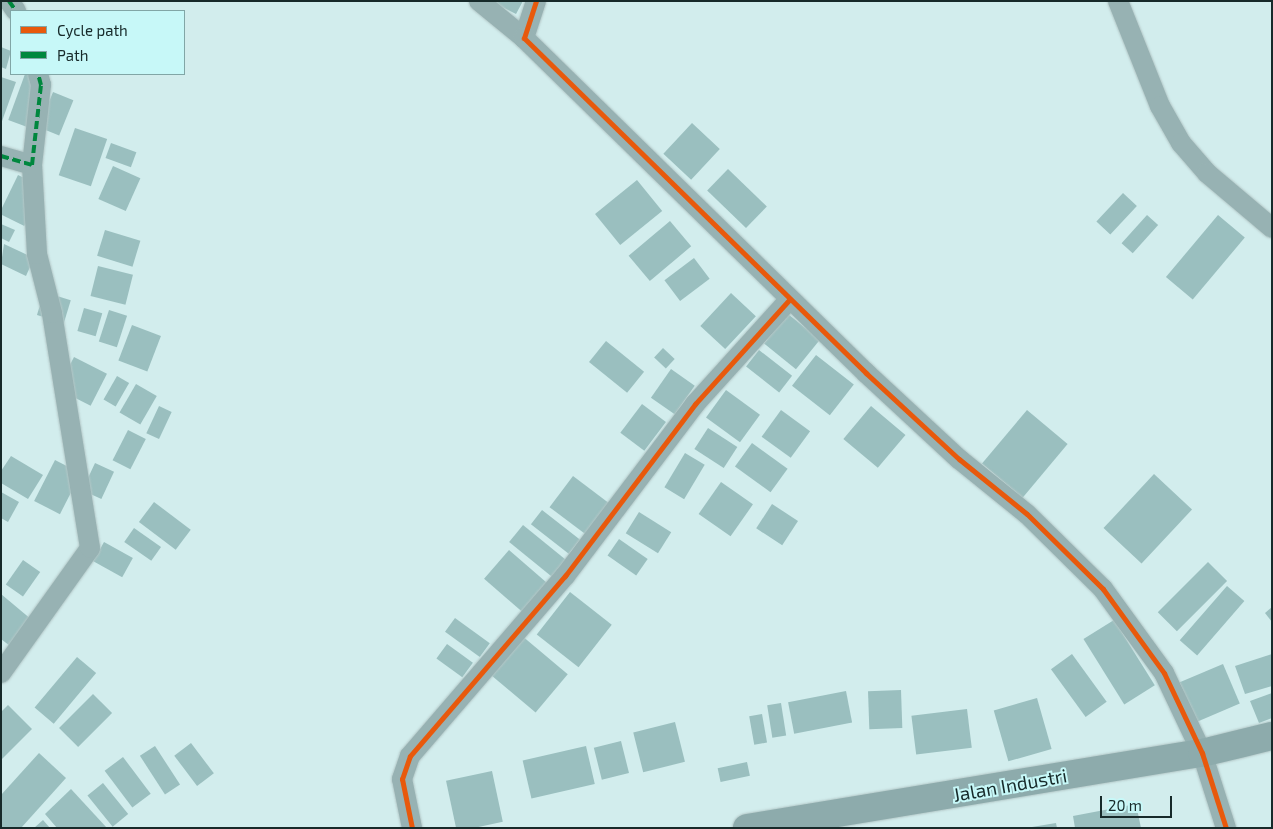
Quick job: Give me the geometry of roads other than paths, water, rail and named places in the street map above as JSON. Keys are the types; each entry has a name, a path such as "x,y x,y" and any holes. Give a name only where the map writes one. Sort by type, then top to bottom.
{"main road":[{"name":"Jalan Industri","path":"747,828 1202,752 1272,736"}],"street":[{"path":"479,1 524,38 789,300 959,459 1027,514 1103,589 1164,673 1202,752 1226,828"},
{"path":"524,38 536,1"},
{"path":"1118,1 1160,106 1182,143 1207,173 1272,228"},
{"path":"1,673 90,548 52,313 37,254 32,164 42,85 38,75"},
{"path":"1,156 32,164"},
{"path":"412,828 402,785 410,756 565,576 695,404 789,300"}]}
